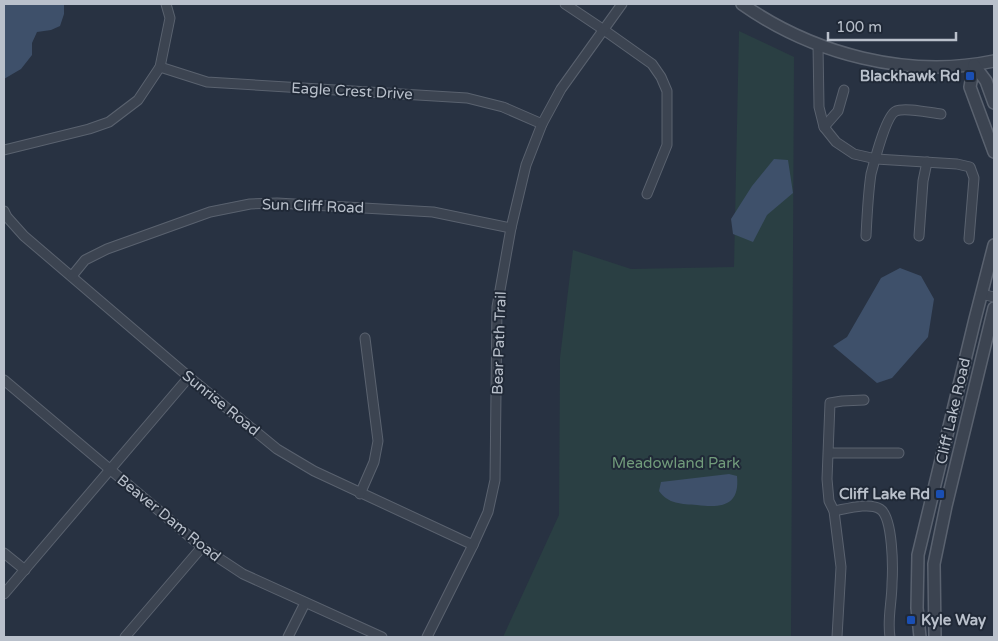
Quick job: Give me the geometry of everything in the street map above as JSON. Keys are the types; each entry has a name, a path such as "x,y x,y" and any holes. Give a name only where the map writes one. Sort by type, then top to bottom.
{"street":[{"path":"4,150 89,129 109,122 138,100 160,68 170,18 166,4"},
{"path":"565,4 652,64 667,90 667,144 647,194"},
{"name":"Bear Path Trail","path":"427,637 488,512 495,480 497,307 511,228 526,166 542,124 561,89 622,4"},
{"path":"742,4 758,16 818,45 855,57 893,64 932,66 974,65 994,61"},
{"path":"818,45 818,96 824,127 836,142 854,154 876,159 970,167 973,172 969,239"},
{"path":"974,65 986,81 994,103"},
{"path":"974,65 970,87 994,152"},
{"name":"Eagle Crest Drive","path":"160,68 207,82 467,98 503,107 542,124"},
{"path":"824,127 838,111 844,90"},
{"path":"866,236 872,174 887,123 892,113 897,110 904,110 941,114"},
{"path":"919,236 923,181 928,162"},
{"name":"Sun Cliff Road","path":"72,276 86,260 106,249 210,212 250,204 277,203 433,212 511,228"},
{"name":"Sunrise Road","path":"4,211 24,236 189,377 277,449 314,472 473,545"},
{"name":"Cliff Lake Road","path":"920,637 917,608 918,555 994,245"},
{"path":"981,294 994,297"},
{"name":"Cliff Lake Road","path":"936,637 934,564 946,506 994,308"},
{"path":"360,494 374,462 378,441 365,338"},
{"path":"4,594 189,377"},
{"name":"Beaver Dam Road","path":"4,380 202,547 243,574 382,637"},
{"path":"837,637 841,567 834,510 829,501 827,479 830,403 864,400"},
{"path":"829,453 900,453"},
{"path":"834,510 852,507 875,507 887,516 892,570 888,622 890,637"},
{"path":"125,637 202,547"},
{"path":"4,552 24,570"},
{"path":"288,637 305,603"}],"green space":[{"name":"Meadowland Park","path":"739,31 794,57 791,637 503,637 559,515 560,358 573,250 631,269 734,267"}],"water":[{"path":"4,4 64,4 64,14 60,26 51,30 37,32 32,43 32,55 21,69 4,79"},
{"path":"774,159 788,160 793,193 767,215 753,242 733,234 731,219 752,186"},
{"path":"900,268 921,276 934,299 928,337 892,378 877,383 833,346 847,337 881,278"},
{"path":"729,474 737,476 736,494 728,503 721,505 706,506 671,501 659,491 661,482"}],"place":[{"name":"Blackhawk Rd","path":"970,76"},
{"name":"Cliff Lake Rd","path":"940,494"},
{"name":"Kyle Way","path":"911,620"}]}
